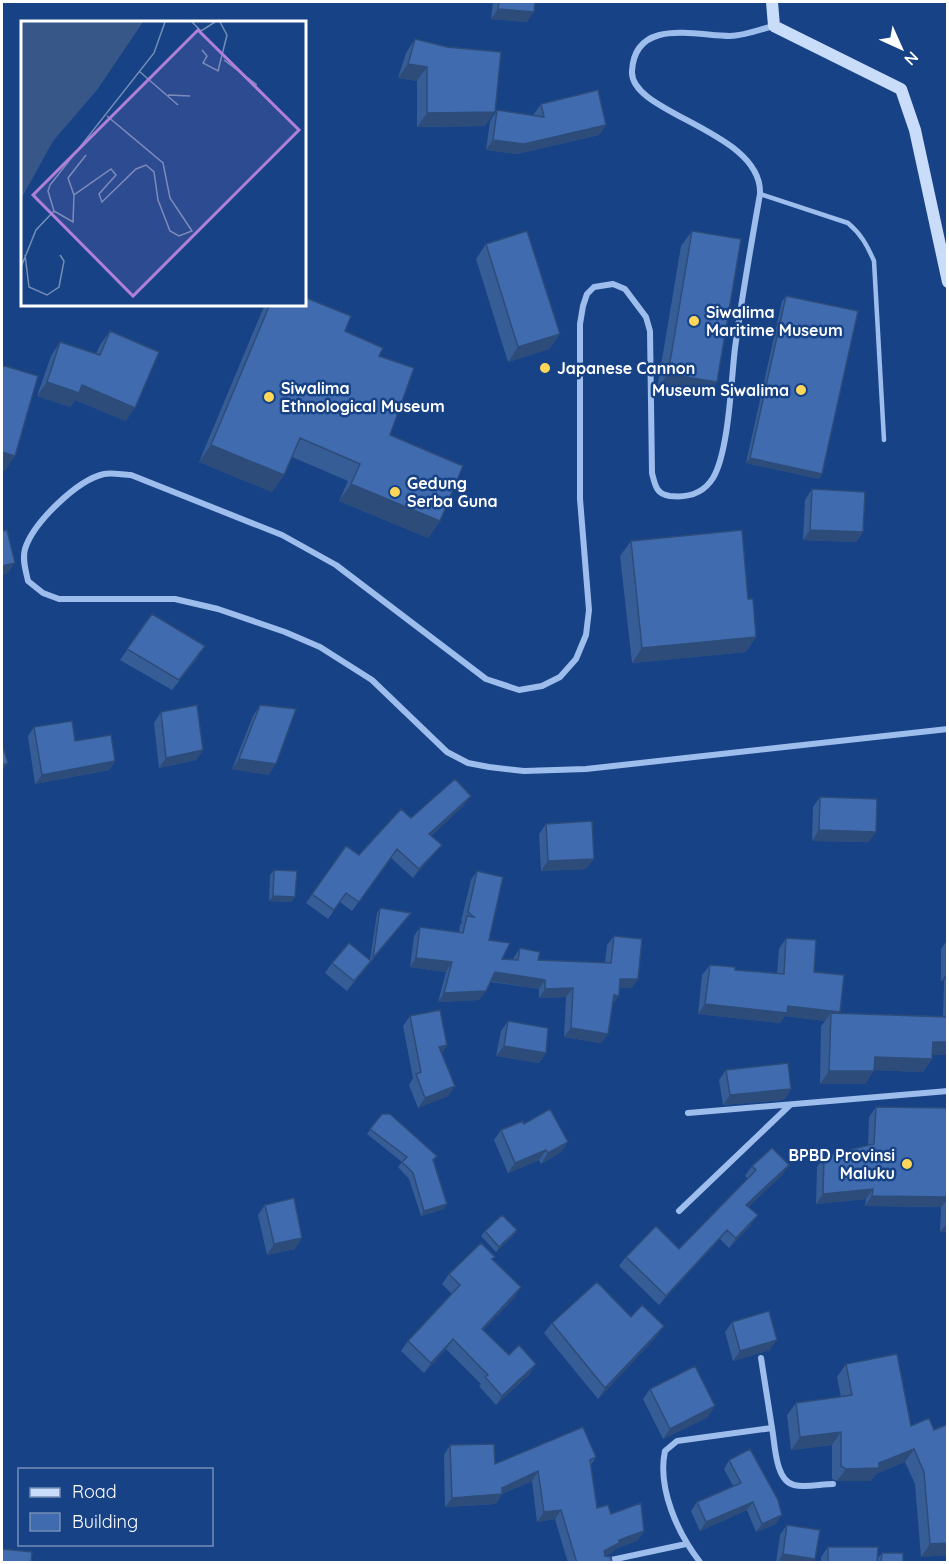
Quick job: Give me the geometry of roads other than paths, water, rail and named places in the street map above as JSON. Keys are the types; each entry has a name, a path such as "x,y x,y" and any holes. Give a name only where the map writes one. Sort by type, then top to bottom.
{"main road":[{"path":"772,2 774,26 901,89 915,130 948,282"}],"street":[{"path":"774,26 731,36 668,33 652,38 640,47 632,71 633,82 647,98 710,132 738,152 756,173 760,183 760,194 741,300 719,467 704,490 691,496 678,497 664,495 655,486 650,331 646,316 625,288 604,284 594,287 587,294 580,324 580,499 589,610 586,635 576,659 560,677 542,686 519,690 486,679 336,565 282,535 131,475 105,474 86,482 68,494 35,529 25,550 28,581 43,593 59,599 175,599 218,609 285,632 320,647 372,680 447,752 468,763 489,767 524,771 586,770 948,729"},
{"path":"688,1113 948,1091"},
{"path":"680,1211 790,1104"},
{"path":"761,1358 780,1470 786,1481 794,1485 833,1484"},
{"path":"700,1563 686,1544 664,1482 662,1466 664,1451 677,1441 772,1428"},
{"path":"602,1563 686,1544"}],"lane":[{"path":"760,194 848,224 859,233 867,245 874,261 884,440"}],"place":[{"name":"Siwalima Maritime Museum","path":"694,321"},
{"name":"Japanese Cannon","path":"545,368"},
{"name":"Museum Siwalima","path":"801,390"},
{"name":"Siwalima Ethnological Museum","path":"269,397"},
{"name":"Gedung Serba Guna","path":"395,492"},
{"name":"BPBD Provinsi Maluku","path":"907,1164"}]}
